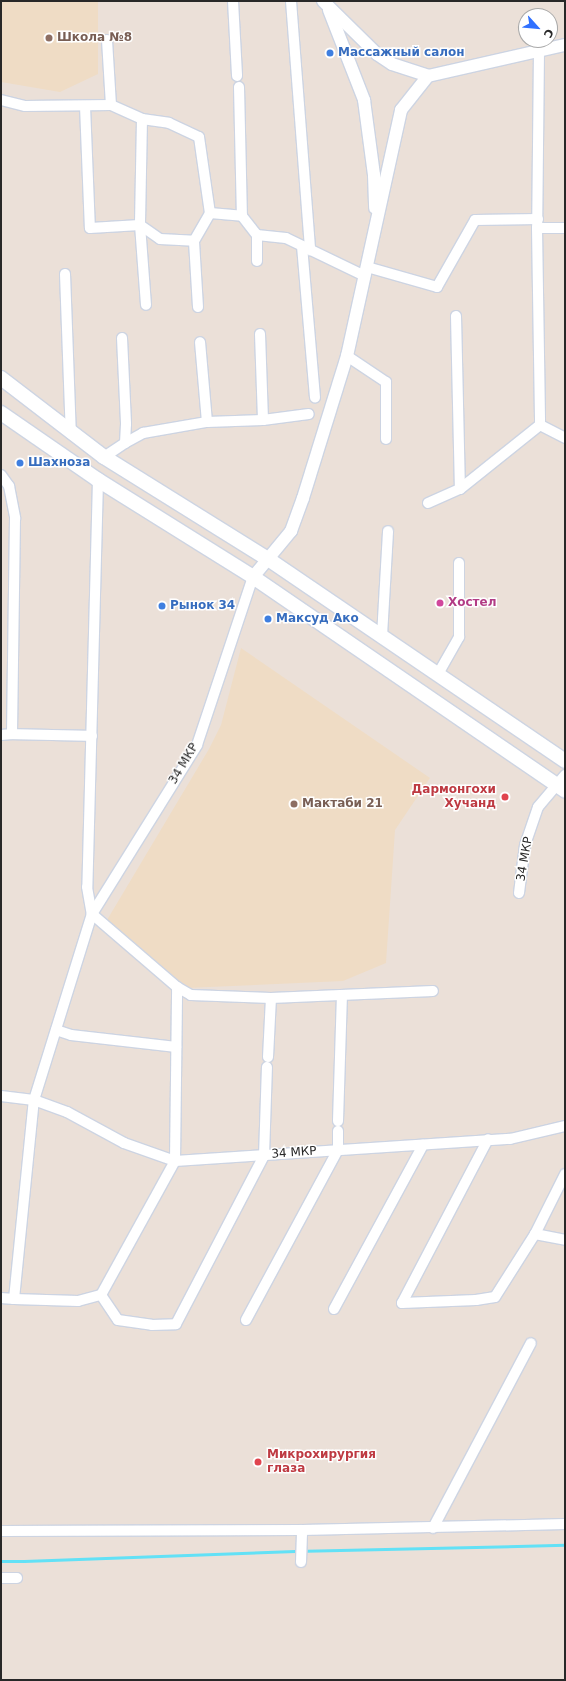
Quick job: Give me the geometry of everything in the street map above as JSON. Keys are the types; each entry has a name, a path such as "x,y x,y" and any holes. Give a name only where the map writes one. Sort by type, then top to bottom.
{"main road":[{"path":"1,378 71,434 104,457 268,559 565,761"},
{"path":"1,413 98,480 254,578 562,783"}],"street":[{"path":"233,1 237,76"},
{"path":"291,1 315,397"},
{"path":"325,3 364,100 374,175 375,204 366,272"},
{"path":"325,3 377,54 392,64 428,76 565,45"},
{"path":"107,40 111,105"},
{"path":"539,51 538,223 540,425"},
{"path":"254,578 291,531 303,498 347,356 401,110 428,76"},
{"path":"239,87 242,216 257,235 257,261"},
{"path":"1,100 25,106 111,105 142,119 169,123 199,137 210,213 194,241 198,307"},
{"path":"85,106 90,228 140,225 160,238 194,241"},
{"path":"142,119 140,225 146,304"},
{"path":"210,213 242,216"},
{"path":"257,235 286,238 306,248 366,272 437,287 475,220 538,223 565,228"},
{"path":"65,274 71,434"},
{"path":"456,316 460,489"},
{"path":"260,334 263,420"},
{"path":"122,338 126,424 125,443"},
{"path":"200,342 207,422"},
{"path":"347,356 386,382 386,439"},
{"path":"104,457 143,433 207,422 263,420 309,414"},
{"path":"540,425 565,438"},
{"path":"428,503 460,489 540,425"},
{"path":"1,475 9,486 15,518 12,734"},
{"name":"34 МКР","path":"92,914 87,887 98,480"},
{"path":"382,636 388,531"},
{"path":"438,674 459,637 459,563"},
{"name":"34 МКР","path":"14,1299 34,1100 92,914 197,745 254,578"},
{"path":"1,735 92,736"},
{"name":"34 МКР","path":"519,893 525,845 538,807 562,783"},
{"path":"92,914 177,987 191,995 271,998 433,991"},
{"path":"1,1298 78,1301 100,1295 175,1161 177,987"},
{"path":"246,1320 338,1150 342,995"},
{"path":"100,1295 118,1320 152,1325 176,1324 264,1156 271,998"},
{"path":"56,1030 71,1035 176,1047"},
{"path":"1,1096 34,1100 67,1112 124,1143 175,1161"},
{"name":"34 МКР","path":"175,1161 423,1145 488,1139 510,1139 565,1126"},
{"path":"488,1139 402,1303 476,1300 495,1297 535,1234 565,1174"},
{"path":"334,1309 423,1145"},
{"path":"535,1234 565,1240"},
{"path":"433,1528 531,1343"},
{"path":"1,1531 302,1530 565,1524"},
{"path":"301,1562 302,1530"},
{"path":"1,1578 17,1578"}],"shaded area":[{"name":"Школа №8","path":"1,1 98,1 98,74 60,92 1,82"},
{"name":"Мактаби 21","path":"241,648 430,778 395,830 386,963 343,981 186,988 107,920 209,749 221,725"}],"waterway":[{"path":"1,1561 295,1551 565,1545"}],"place":[{"name":"Школа №8","path":"49,38"},
{"name":"Массажный салон","path":"330,53"},
{"name":"Шахноза","path":"20,463"},
{"name":"Хостел","path":"440,603"},
{"name":"Рынок 34","path":"162,606"},
{"name":"Максуд Ако","path":"268,619"},
{"name":"Дармонгохи Хучанд","path":"505,797"},
{"name":"Мактаби 21","path":"294,804"},
{"name":"Микрохирургия глаза","path":"258,1462"}]}
